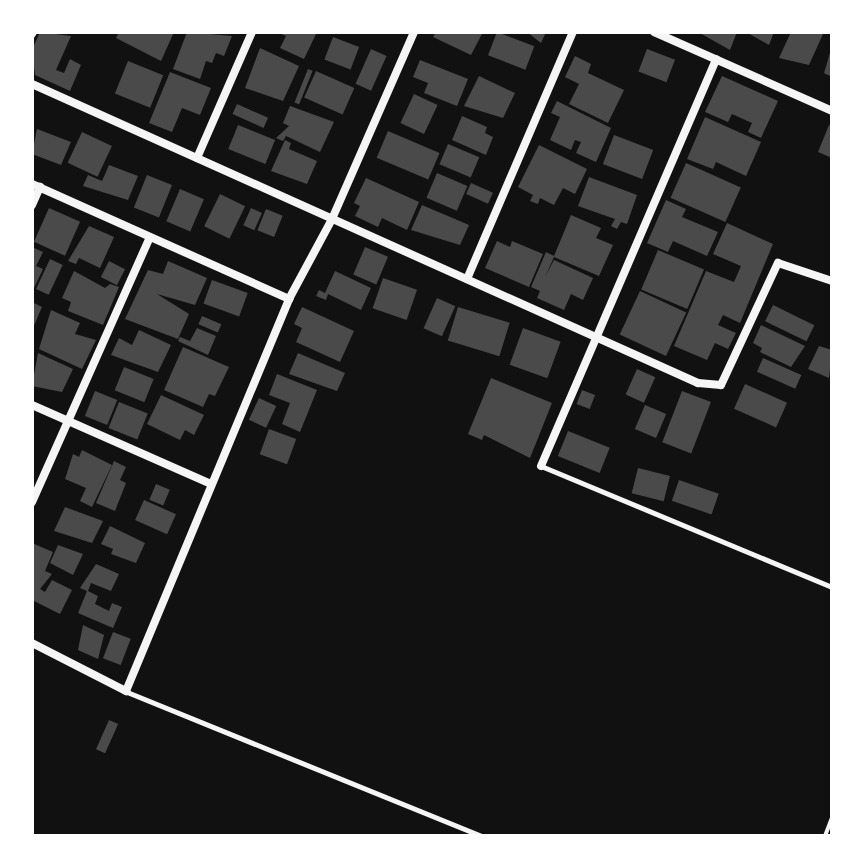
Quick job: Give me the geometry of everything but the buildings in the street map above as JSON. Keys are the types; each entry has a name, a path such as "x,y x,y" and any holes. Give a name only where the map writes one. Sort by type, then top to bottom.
{"street":[{"path":"197,158 252,32"},
{"path":"32,643 126,691 289,299 332,219 414,32"},
{"path":"467,279 573,32"},
{"path":"654,32 832,111"},
{"path":"541,466 716,59"},
{"path":"32,84 698,383 721,385 778,263 832,281"},
{"path":"32,205 36,186 289,299"},
{"path":"32,502 150,237"},
{"path":"32,405 211,484"}],"lane":[{"path":"541,466 832,587"},
{"path":"126,691 481,836"}],"path":[{"path":"825,836 832,818"}]}
